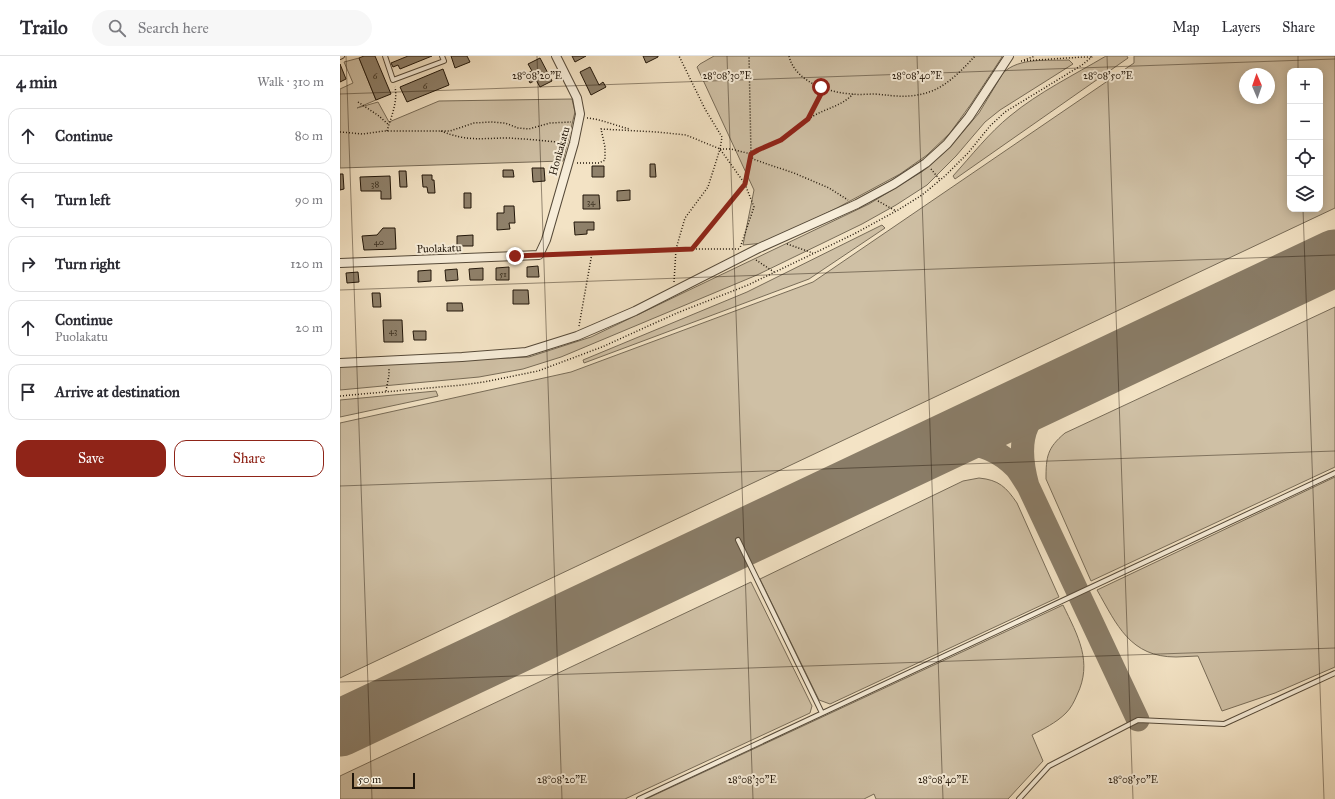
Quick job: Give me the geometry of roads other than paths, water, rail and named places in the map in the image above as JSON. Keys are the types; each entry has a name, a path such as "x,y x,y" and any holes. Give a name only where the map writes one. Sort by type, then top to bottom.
{"street":[{"name":"Honkakatu","path":"539,255 546,240 574,143 580,114 577,98 556,56"},
{"path":"340,363 462,357 526,352 577,336 635,311 758,248 857,204 894,184 926,163 946,144 969,117 1009,56"},
{"name":"Puolakatu","path":"340,263 539,255"}],"lane":[{"path":"386,56 393,80 444,61 442,56"},
{"path":"639,799 1335,473"},
{"path":"738,540 822,713"},
{"path":"1020,799 1049,766 1138,720 1224,724 1335,674"}]}
